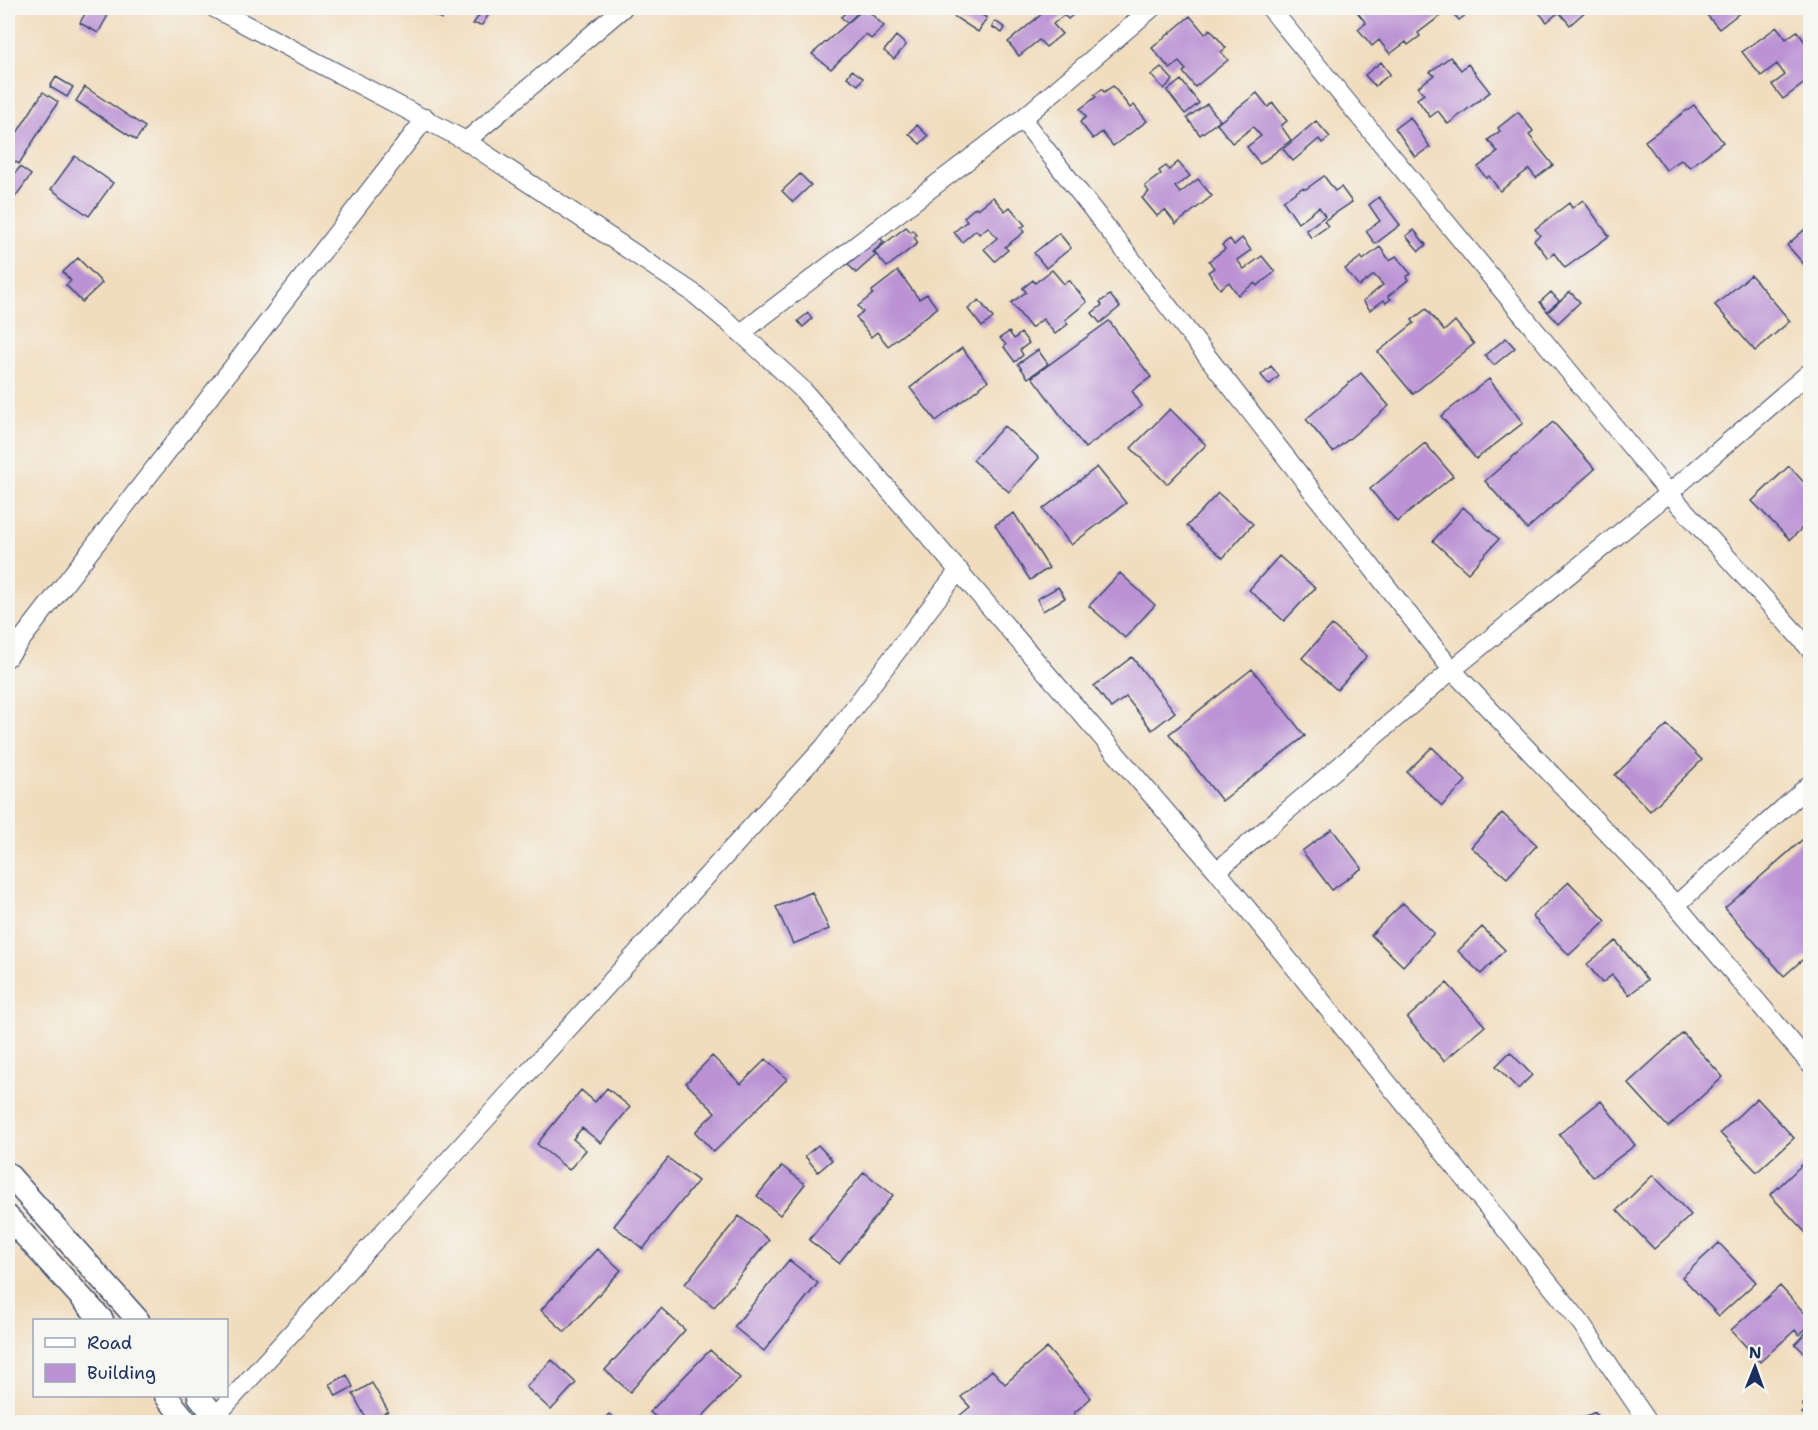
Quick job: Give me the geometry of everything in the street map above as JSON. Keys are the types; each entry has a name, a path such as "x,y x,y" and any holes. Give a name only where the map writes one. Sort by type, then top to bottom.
{"street":[{"path":"214,8 466,141 692,292 802,389 1218,871 1581,1323 1648,1422"},
{"path":"466,141 623,8"},
{"path":"741,333 1022,119 1152,8"},
{"path":"1270,8 1669,493 1810,650"},
{"path":"8,657 426,118"},
{"path":"1022,119 1452,670 1676,904 1810,1064"},
{"path":"1218,871 1452,670 1669,493 1810,372"},
{"path":"200,1397 217,1420 824,747 959,570"},
{"path":"1676,904 1810,784"},
{"path":"8,1174 137,1319"},
{"path":"8,1217 101,1319"},
{"path":"168,1397 187,1422"}],"building":[{"path":"88,8 112,8 98,33 80,23"},
{"path":"418,8 448,8 442,19"},
{"path":"484,8 493,8 482,25 473,24"},
{"path":"841,8 863,8 847,23 841,17 846,12"},
{"path":"865,8 884,26 871,39 866,34 831,69 812,54"},
{"path":"941,8 971,8 987,18 978,32"},
{"path":"1049,8 1080,9 1068,19 1064,15 1053,24 1062,34 1046,47 1039,40 1019,56 1008,42"},
{"path":"1354,8 1440,8 1444,13 1418,33 1420,36 1408,45 1406,42 1390,54 1379,40 1372,46 1358,29 1366,23"},
{"path":"1448,8 1475,8 1459,20"},
{"path":"1535,8 1589,8 1570,25 1559,12 1547,22"},
{"path":"1701,8 1746,8 1719,29"},
{"path":"1190,16 1205,34 1210,29 1226,48 1221,52 1228,60 1195,87 1183,72 1186,70 1179,62 1170,69 1152,48"},
{"path":"995,21 1005,28 1002,33 992,27"},
{"path":"1777,27 1786,39 1797,31 1810,49 1810,61 1805,65 1810,72 1810,79 1783,99 1772,85 1785,75 1777,64 1761,76 1742,52"},
{"path":"896,36 906,45 894,59 884,51"},
{"path":"1450,57 1461,70 1468,64 1490,92 1448,124 1438,111 1430,117 1417,99 1424,94 1418,87 1434,75 1430,72"},
{"path":"1381,62 1390,74 1375,86 1365,75"},
{"path":"1161,67 1173,80 1164,89 1151,75"},
{"path":"852,70 863,78 858,85 847,77"},
{"path":"56,77 73,87 67,97 50,87"},
{"path":"1181,80 1199,103 1185,114 1167,91"},
{"path":"1113,86 1130,108 1134,105 1147,121 1113,146 1102,132 1093,139 1080,122 1086,117 1080,109 1096,97 1094,95 1102,89 1104,92"},
{"path":"85,87 145,127 136,140 76,101"},
{"path":"43,92 58,102 19,164 8,157 8,147"},
{"path":"1257,93 1268,107 1273,103 1287,121 1281,126 1291,140 1260,164 1247,147 1261,136 1253,127 1232,143 1217,124"},
{"path":"1207,104 1220,120 1200,135 1187,118"},
{"path":"1694,105 1723,142 1690,167 1681,160 1666,170 1645,141"},
{"path":"1518,112 1533,131 1529,135 1553,165 1536,178 1529,169 1500,191 1489,176 1486,178 1478,167 1498,152 1488,140 1500,131 1498,128"},
{"path":"1410,117 1430,147 1415,157 1395,128"},
{"path":"1316,121 1330,137 1322,143 1319,139 1293,161 1283,149"},
{"path":"917,125 928,136 920,144 909,134"},
{"path":"75,156 113,183 89,216 51,189"},
{"path":"1178,162 1190,176 1175,187 1180,193 1198,179 1212,196 1176,224 1165,210 1157,216 1142,198 1149,192 1145,186 1161,174 1159,171 1166,166 1169,170"},
{"path":"20,167 31,175 13,200 8,196 8,182"},
{"path":"800,174 811,185 793,202 782,191"},
{"path":"1324,176 1335,191 1341,187 1352,202 1324,221 1328,226 1311,238 1306,230 1325,216 1319,207 1298,223 1283,201"},
{"path":"993,197 1005,211 1010,207 1025,225 1021,228 1024,232 1005,247 1008,250 995,261 984,249 997,238 988,227 979,234 976,230 962,242 954,232 967,221 964,217"},
{"path":"1379,197 1400,225 1375,244 1366,231 1380,221 1369,205"},
{"path":"1583,200 1609,236 1565,268 1554,253 1548,258 1534,240 1540,235 1535,229 1569,203 1572,208"},
{"path":"1810,225 1810,271 1787,245"},
{"path":"906,227 917,235 914,237 918,243 887,267 874,252"},
{"path":"1414,230 1426,245 1419,251 1406,236"},
{"path":"1059,233 1071,248 1046,268 1034,253"},
{"path":"879,237 884,242 873,252 876,255 856,273 848,264"},
{"path":"1242,238 1251,250 1237,260 1244,269 1262,256 1275,272 1257,286 1255,283 1238,295 1229,282 1220,289 1208,272 1214,268 1209,261 1225,249 1222,245 1230,239 1234,245"},
{"path":"1380,247 1390,261 1396,256 1411,274 1406,277 1408,280 1388,296 1391,299 1386,303 1384,300 1370,310 1363,301 1383,285 1374,275 1359,286 1345,269 1361,257 1363,260"},
{"path":"78,258 102,283 82,302 66,285 71,281 63,272"},
{"path":"1052,270 1064,284 1069,280 1087,302 1065,320 1068,324 1055,334 1043,319 1031,328 1011,303 1026,292 1023,288 1033,280 1035,283"},
{"path":"898,271 919,299 927,294 937,308 888,346 877,332 871,337 856,317 863,312 858,306 873,294 872,291"},
{"path":"1751,275 1790,321 1755,351 1715,305"},
{"path":"1551,292 1559,301 1547,311 1540,302"},
{"path":"1570,292 1580,302 1558,323 1548,312"},
{"path":"1110,295 1120,307 1100,323 1092,313 1102,305 1100,302"},
{"path":"979,300 993,318 982,327 968,309"},
{"path":"1426,309 1444,331 1455,321 1474,344 1413,394 1378,352 1414,323 1412,320"},
{"path":"808,313 812,319 803,327 798,321"},
{"path":"1109,321 1151,377 1132,391 1142,406 1085,448 1032,377"},
{"path":"1009,332 1014,339 1021,333 1029,343 1020,350 1023,355 1015,362 1000,338"},
{"path":"1506,338 1515,348 1494,365 1485,355"},
{"path":"962,348 988,381 936,421 910,388"},
{"path":"1038,350 1048,364 1028,378 1018,364"},
{"path":"1271,366 1279,376 1269,385 1261,375"},
{"path":"1361,373 1389,406 1333,452 1306,419"},
{"path":"1489,379 1523,423 1476,459 1441,416"},
{"path":"1170,409 1206,445 1167,484 1131,448"},
{"path":"1553,422 1595,469 1527,529 1485,481"},
{"path":"1004,426 1039,458 1009,492 973,460"},
{"path":"1425,443 1453,476 1397,522 1370,489"},
{"path":"1789,466 1810,489 1810,520 1790,540 1752,501"},
{"path":"1097,467 1126,503 1071,545 1043,509"},
{"path":"1218,493 1253,524 1223,558 1187,526"},
{"path":"1463,507 1499,539 1468,573 1433,541"},
{"path":"1014,513 1049,568 1030,580 995,525"},
{"path":"1279,556 1315,588 1284,621 1249,590"},
{"path":"1120,573 1155,605 1125,638 1089,606"},
{"path":"1058,587 1065,598 1043,611 1037,599"},
{"path":"1332,625 1367,656 1337,690 1302,658"},
{"path":"1132,657 1175,712 1152,730 1126,697 1111,708 1094,686"},
{"path":"1252,669 1305,736 1222,801 1169,734"},
{"path":"1667,725 1702,760 1650,811 1615,775"},
{"path":"1432,747 1466,781 1442,806 1407,772"},
{"path":"1502,813 1537,845 1507,878 1471,847"},
{"path":"1332,829 1362,868 1332,890 1302,851"},
{"path":"1810,833 1810,953 1784,976 1725,908"},
{"path":"1569,882 1606,921 1569,955 1532,916"},
{"path":"812,892 829,929 793,944 776,907"},
{"path":"1403,903 1434,933 1403,966 1371,935"},
{"path":"1482,927 1505,950 1481,974 1458,951"},
{"path":"1616,941 1647,980 1629,995 1612,975 1602,983 1587,964"},
{"path":"1447,983 1485,1026 1444,1061 1407,1018"},
{"path":"1683,1033 1723,1077 1668,1127 1628,1083"},
{"path":"1510,1052 1532,1075 1518,1089 1496,1066"},
{"path":"712,1056 741,1084 766,1059 787,1079 714,1152 695,1132 715,1112 686,1083"},
{"path":"607,1088 630,1107 601,1143 582,1128 573,1139 586,1150 569,1170 537,1144 581,1090 595,1102"},
{"path":"1757,1098 1794,1138 1757,1172 1720,1133"},
{"path":"1601,1101 1635,1145 1593,1177 1559,1134"},
{"path":"818,1145 832,1160 818,1172 805,1156"},
{"path":"668,1158 698,1181 643,1249 614,1226"},
{"path":"1807,1160 1810,1164 1810,1231 1807,1234 1770,1195"},
{"path":"782,1166 805,1184 780,1215 757,1196"},
{"path":"864,1172 893,1195 839,1263 809,1240"},
{"path":"1653,1175 1691,1215 1654,1249 1617,1210"},
{"path":"739,1216 769,1240 714,1307 685,1284"},
{"path":"1719,1243 1756,1282 1719,1316 1682,1277"},
{"path":"597,1249 621,1270 565,1332 541,1310"},
{"path":"789,1260 818,1283 764,1351 734,1327"},
{"path":"1780,1286 1810,1319 1810,1325 1799,1335 1795,1330 1760,1362 1731,1330"},
{"path":"661,1308 685,1330 630,1392 605,1370"},
{"path":"1810,1328 1810,1358 1795,1344"},
{"path":"1047,1348 1091,1398 1074,1413 1076,1419 1073,1422 952,1422 970,1407 961,1397 992,1370 1005,1384"},
{"path":"710,1350 740,1378 697,1422 661,1422 650,1412"},
{"path":"552,1360 576,1383 551,1410 526,1387"},
{"path":"347,1375 353,1387 336,1396 330,1384"},
{"path":"372,1383 388,1411 368,1422 353,1394"},
{"path":"1810,1398 1810,1422 1802,1413 1806,1409 1802,1405"},
{"path":"1595,1412 1600,1422 1574,1422"},
{"path":"609,1414 618,1422 601,1422"}]}
